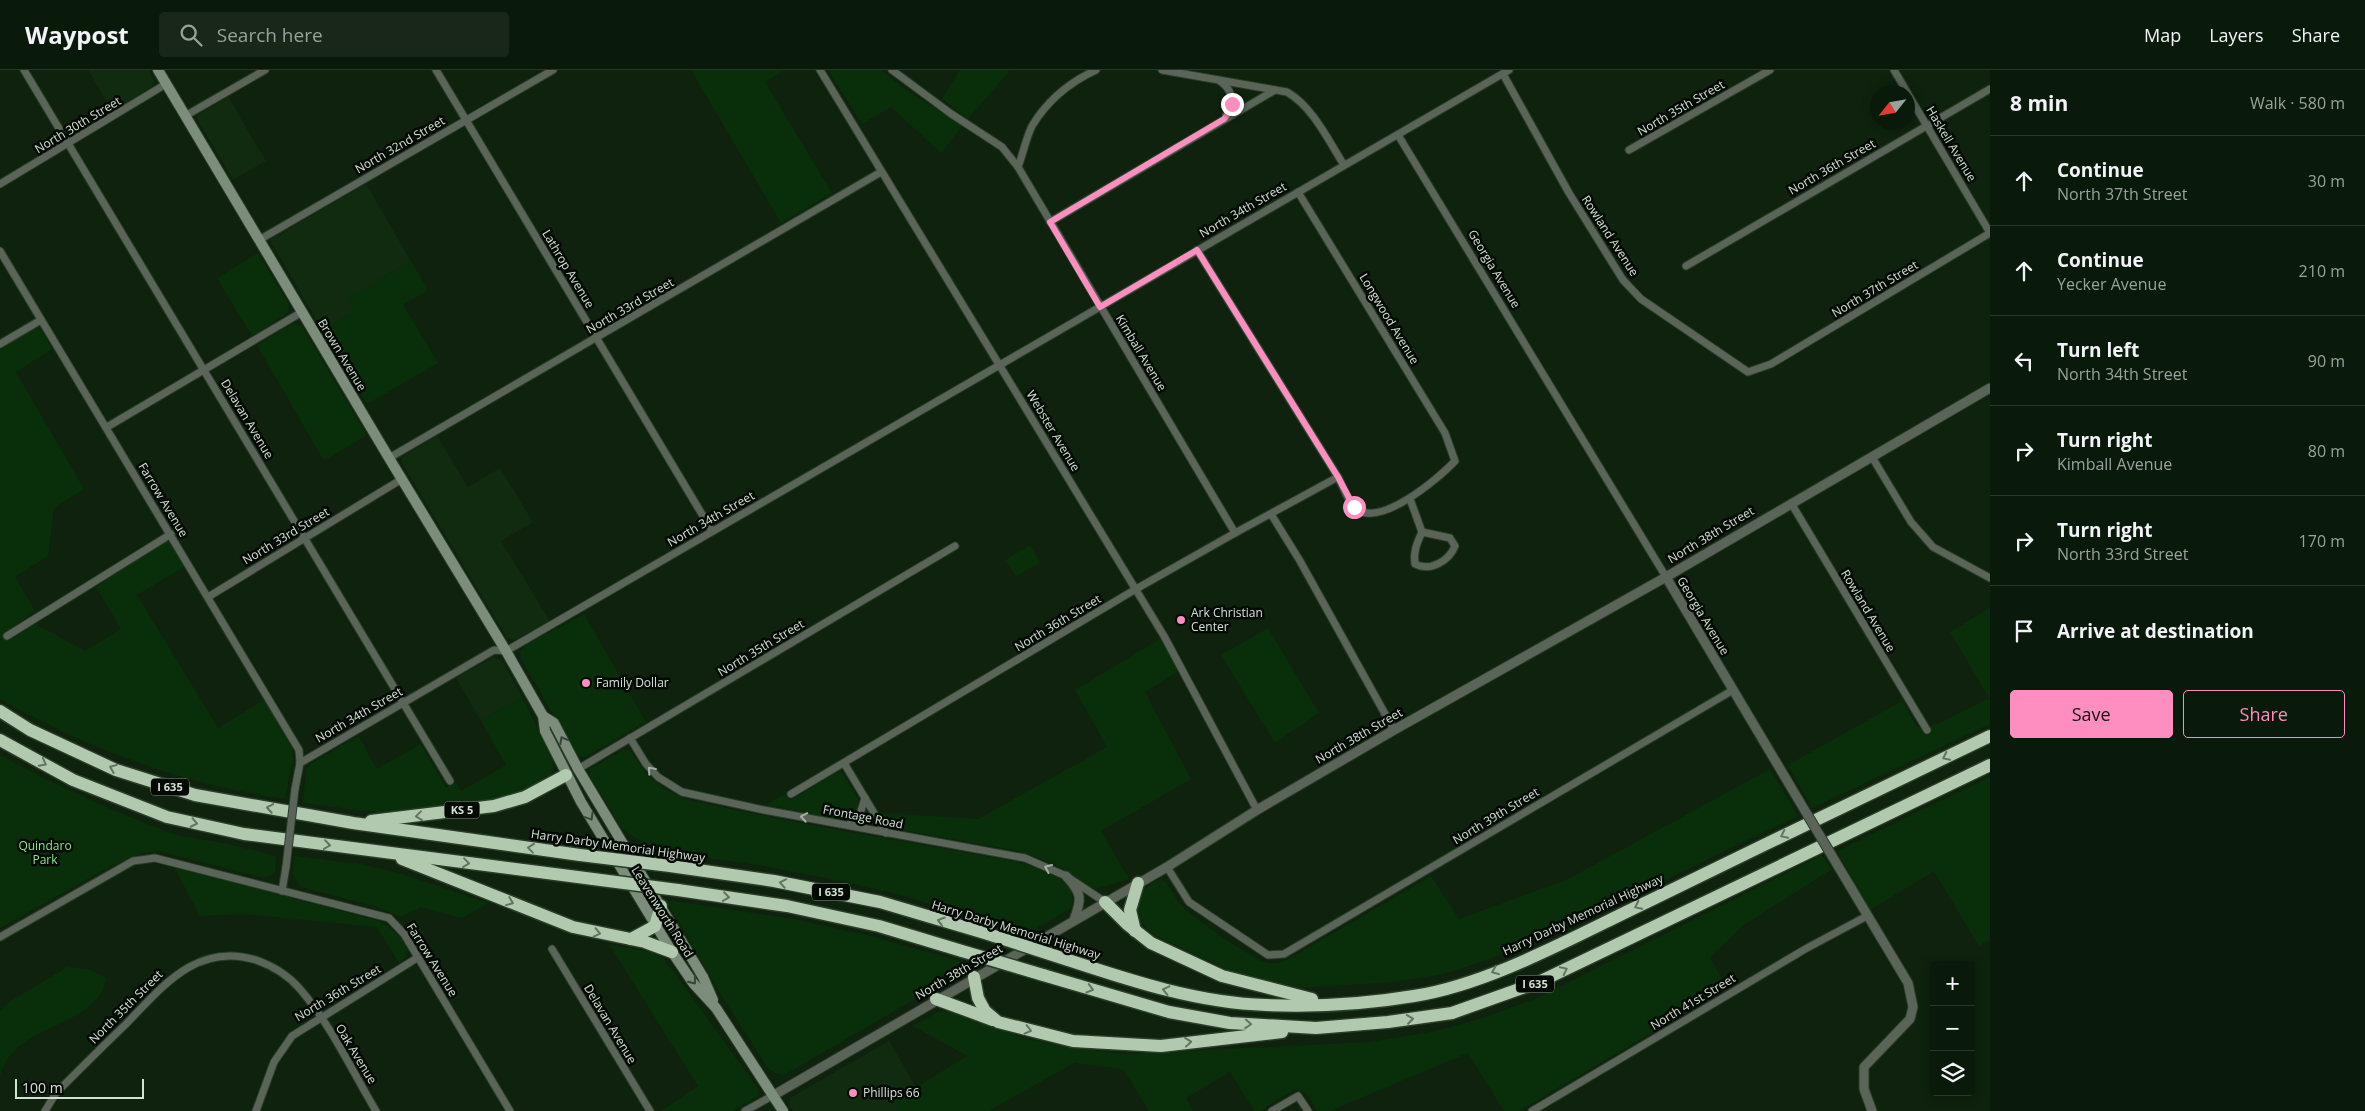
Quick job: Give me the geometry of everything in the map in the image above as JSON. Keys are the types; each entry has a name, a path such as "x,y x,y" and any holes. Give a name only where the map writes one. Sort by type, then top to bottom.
{"highway":[{"name":"Harry Darby Memorial Highway","path":"0,711 30,730 116,770 195,795 353,823 774,881 880,902 988,934 1141,984 1195,996 1264,1006 1336,1004 1414,996 1458,986 1540,953 1990,736"},
{"name":"I 635","path":"0,740 73,780 167,817 244,834 678,890 787,906 879,926 1168,1012 1230,1023 1316,1028 1388,1022 1452,1012 1539,982 1990,765"},
{"name":"KS 5","path":"353,823 494,806 525,797 566,775"},
{"path":"383,852 573,927 656,944 672,952"},
{"path":"1135,931 1130,910 1138,883"},
{"path":"1105,902 1135,931 1152,944 1222,976 1290,995 1336,1004"},
{"path":"631,939 655,926 661,906"},
{"path":"974,977 978,998 985,1011 998,1022"},
{"path":"936,1000 998,1022 1073,1041 1118,1045 1161,1046 1316,1028"}],"main road":[{"name":"Brown Avenue","path":"158,70 506,651"},
{"name":"Leavenworth Road","path":"506,651 543,716 544,731 566,775 655,926 693,983 716,1008 783,1111"},
{"name":"Leavenworth Road","path":"543,716 554,723 578,769 703,977 716,1008"},
{"name":"KS 5","path":"566,775 578,769"}],"street":[{"name":"Delavan Avenue","path":"24,70 450,781"},
{"path":"185,116 265,70"},
{"name":"Lathrop Avenue","path":"436,70 712,531"},
{"name":"North 32nd Street","path":"259,240 553,70"},
{"name":"Webster Avenue","path":"820,70 1136,590 1187,677 1216,737 1257,810"},
{"name":"Kimball Avenue","path":"892,70 950,113 1002,147 1018,167 1235,533"},
{"path":"1018,167 1032,127 1054,97 1082,77 1096,70"},
{"path":"1162,70 1287,92 1298,98 1308,109 1344,165"},
{"name":"North 35th Street","path":"1629,150 1770,70"},
{"name":"Haskell Avenue","path":"1894,70 1902,85"},
{"name":"North 34th Street","path":"300,763 494,650 506,651 1506,72"},
{"name":"Rowland Avenue","path":"1506,72 1569,193 1623,280 1641,299 1748,372 1771,364"},
{"path":"1217,79 1229,89 1233,99 1231,110 1224,119"},
{"name":"North 30th Street","path":"0,184 166,84"},
{"name":"North 36th Street","path":"1686,266 1990,88"},
{"path":"1050,222 1275,90"},
{"name":"Haskell Avenue","path":"1915,107 1990,233"},
{"name":"Georgia Avenue","path":"1398,135 1666,577 1908,983 1913,1007 1910,1019 1864,1067 1864,1089 1872,1111"},
{"name":"North 33rd Street","path":"389,458 882,172"},
{"name":"Longwood Avenue","path":"1298,192 1445,433 1455,461 1410,499"},
{"name":"North 37th Street","path":"1771,364 1990,233"},
{"path":"1197,250 1338,477 1354,507 1362,512 1372,513 1410,499 1422,532 1415,550 1415,564 1423,568 1432,567 1452,554 1455,546 1450,538 1422,532"},
{"name":"Farrow Avenue","path":"0,251 295,743 300,763"},
{"path":"107,427 302,312"},
{"path":"0,344 41,320"},
{"name":"North 38th Street","path":"745,1111 1167,867 1257,810 1394,730 1666,577 1990,388"},
{"path":"1872,457 1910,522 1933,547 1990,578"},
{"name":"North 36th Street","path":"791,794 1136,590 1338,477"},
{"name":"North 33rd Street","path":"208,597 402,479"},
{"name":"Rowland Avenue","path":"1790,503 1927,730"},
{"path":"1271,514 1300,561 1394,730"},
{"path":"7,636 171,534"},
{"name":"North 35th Street","path":"578,769 955,546"},
{"name":"North 39th Street","path":"1167,867 1189,902 1268,955 1284,954 1733,690"},
{"name":"Frontage Road","path":"630,738 646,764 658,777 682,792 764,810 1024,858 1066,876 1105,902"},
{"path":"0,937 133,860 154,858 282,891 300,763"},
{"path":"844,763 886,833"},
{"path":"848,826 860,814 865,798"},
{"path":"1066,876 1076,886 1079,895 1080,904 1074,920"},
{"name":"Farrow Avenue","path":"282,891 389,918 404,934 510,1111"},
{"name":"North 41st Street","path":"1532,1111 1807,948 1867,916"},
{"name":"Delavan Avenue","path":"552,950 650,1111"},
{"name":"North 35th Street","path":"45,1111 56,1093 171,978 190,966 216,957 246,957"},
{"name":"Oak Avenue","path":"246,957 268,964 283,973 300,989 320,1016 376,1111"},
{"name":"North 36th Street","path":"256,1111 274,1062 285,1043 300,1028 417,958"},
{"path":"1272,1111 1298,1096 1308,1111"}],"shaded area":[{"path":"88,70 149,70 154,82 152,86 113,112"},
{"path":"228,97 266,161 233,180 197,119 198,115"},
{"path":"366,184 411,261 347,299 354,312 323,331 270,240"},
{"path":"437,436 468,487 500,468 533,522 501,541 550,621 514,640 507,638 402,463 402,457"},
{"path":"494,657 502,661 522,697 481,721 456,678"},
{"path":"889,1041 916,1087 894,1101 900,1111 793,1111 790,1107 790,1098"}],"green space":[{"path":"691,70 785,70 765,82 832,193 781,223"},
{"path":"828,70 881,70 901,86 962,126 941,153 891,107 862,124"},
{"path":"960,70 1010,70 968,119 942,99"},
{"path":"258,253 288,303 289,312 252,336 217,278"},
{"path":"411,261 428,290 403,305 438,363 367,404 323,331 354,312 346,299"},
{"path":"294,323 301,325 367,435 324,461 257,345"},
{"path":"37,328 41,330 52,349 16,372 84,489 54,508 48,556 15,577 35,611 2,635 7,641 36,624 85,651 121,629 96,587 165,542 170,542 184,567 137,595 218,728 264,700 292,749 293,758 285,799 211,784 138,762 68,734 0,699 0,348"},
{"path":"1030,545 1040,562 1016,577 1005,560"},
{"path":"1990,608 1990,724 1812,808 1788,765 1902,701 1917,727 1936,725 1989,698 1950,632"},
{"path":"584,614 646,722 585,757 578,756 521,659 521,651 527,644"},
{"path":"1268,628 1319,713 1275,743 1221,655"},
{"path":"1160,639 1179,671 1145,692 1191,779 1101,831 1129,879 1096,889 1088,887 1067,871 1040,858 1019,851 891,828 881,813 978,819 1107,747 1075,690"},
{"path":"522,697 553,760 549,778 539,786 503,798 482,802 393,812 367,811 303,803 306,769 312,763 358,736 377,769 421,744 446,787 456,783 461,791 506,765 481,721"},
{"path":"625,749 630,750 648,776 665,789 688,800 795,822 1013,861 1054,875 1063,881 1069,888 1072,897 1071,908 1025,935 905,896 835,880 758,865 655,851 622,829 590,776 590,769"},
{"name":"Quindaro Park","path":"0,755 43,778 115,811 176,835 229,844 276,856 275,873 264,878 159,851 142,853 109,867 0,928"},
{"path":"1770,769 1798,816 1578,922 1492,958 1444,974 1394,982 1300,988 1270,983 1229,970 1152,934 1145,927 1138,911 1140,896 1145,889 1161,879 1182,906 1209,928 1266,962 1285,961 1431,876 1459,919 1568,879"},
{"path":"841,772 858,798 857,813 842,820 767,805 784,794 791,800 836,773"},
{"path":"1990,777 1990,939 1979,946 1934,871 1870,910 1837,851"},
{"path":"1822,855 1832,869 1744,925 1710,957 1727,988 1519,1111 1504,1111 1468,1053 1330,1111 1317,1111 1306,1093 1295,1089 1260,1111 1254,1111 1230,1072 1186,1098 1193,1111 1149,1111 1123,1069 1074,1063 989,1111 900,1111 894,1101 967,1056 913,1026 938,1012 951,1011 1025,1039 1124,1054 1370,1042 1436,1031 1486,1017 1537,998"},
{"path":"295,856 361,864 399,873 489,903 462,918 421,907 401,917 376,907 301,887 292,873"},
{"path":"174,867 379,921 402,939 407,951 405,957 399,963 377,927 244,914 200,916"},
{"path":"666,900 794,919 870,936 974,965 784,1075 777,1074 768,1068 720,993"},
{"path":"609,944 651,952 664,959 759,1090 757,1097 732,1111 661,1111 698,1086"},
{"path":"67,967 91,970 107,978 100,994 88,1008 16,1049 6,1061 0,1077 0,1010 11,1001"}],"place":[{"name":"Ark Christian Center","path":"1181,620"},
{"name":"Family Dollar","path":"586,683"},
{"name":"Phillips 66","path":"853,1093"}],"route":[{"path":"1232,104 1231,110 1224,119 1050,222 1100,307 1197,250 1338,477 1354,507"}]}
